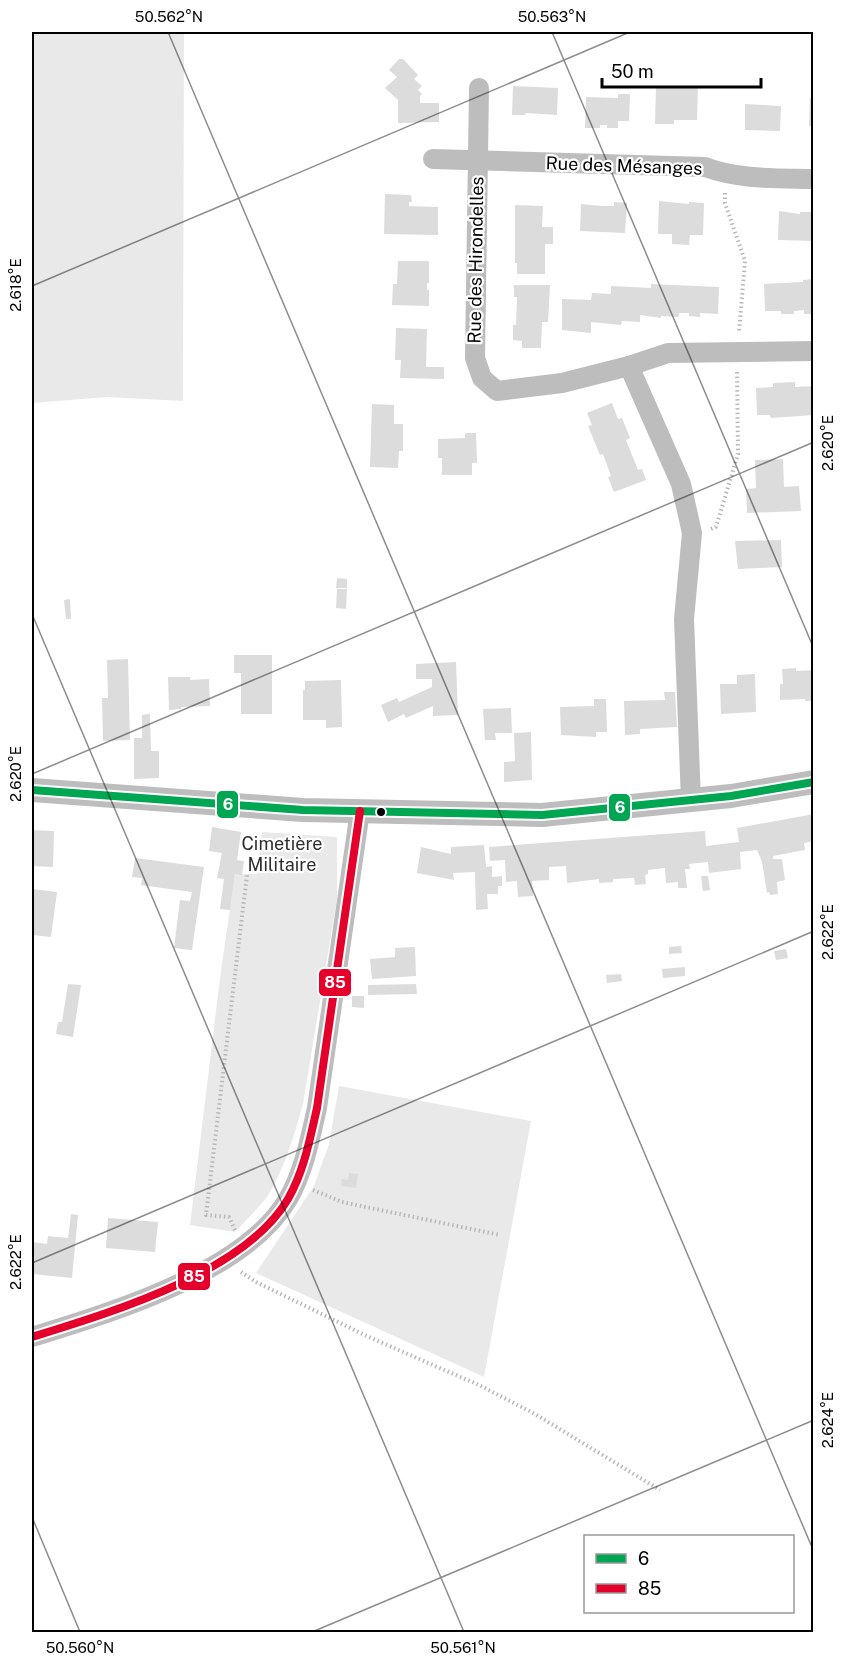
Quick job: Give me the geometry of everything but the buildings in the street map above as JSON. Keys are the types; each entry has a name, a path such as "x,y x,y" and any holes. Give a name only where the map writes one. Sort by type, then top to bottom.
{"street":[{"name":"Rue des Hirondelles","path":"479,88 475,358 482,378 497,391 562,383 630,366 668,353 813,351"},
{"name":"Rue des Mésanges","path":"433,159 705,167 725,174 747,177 813,179"},
{"path":"630,366 681,484 692,533 684,619 691,801"},
{"path":"32,790 303,810 542,815 691,801 813,782"},
{"path":"32,1337 111,1312 223,1261 256,1238 287,1201 309,1147 317,1108 360,811"}],"path":[{"path":"229,1217 206,1215 247,874"},
{"path":"296,1182 342,1202 500,1234"},
{"path":"223,1261 256,1282 371,1338 479,1385 535,1414 660,1490"}],"green space":[{"path":"32,32 184,32 183,401 107,397 32,403"},
{"name":"Cimetière Militaire","path":"262,832 337,837 337,899 303,1104 296,1128 284,1163 267,1197 235,1232 190,1225 235,874 257,874"},
{"path":"339,1086 531,1121 484,1377 256,1273 314,1186 329,1144"}],"transit line":[{"name":"6","path":"32,790 303,810 542,815 731,796 814,782"},
{"name":"85","path":"32,1337 136,1302 208,1269 241,1248 268,1225 288,1199 302,1166 317,1108 360,811"}]}
